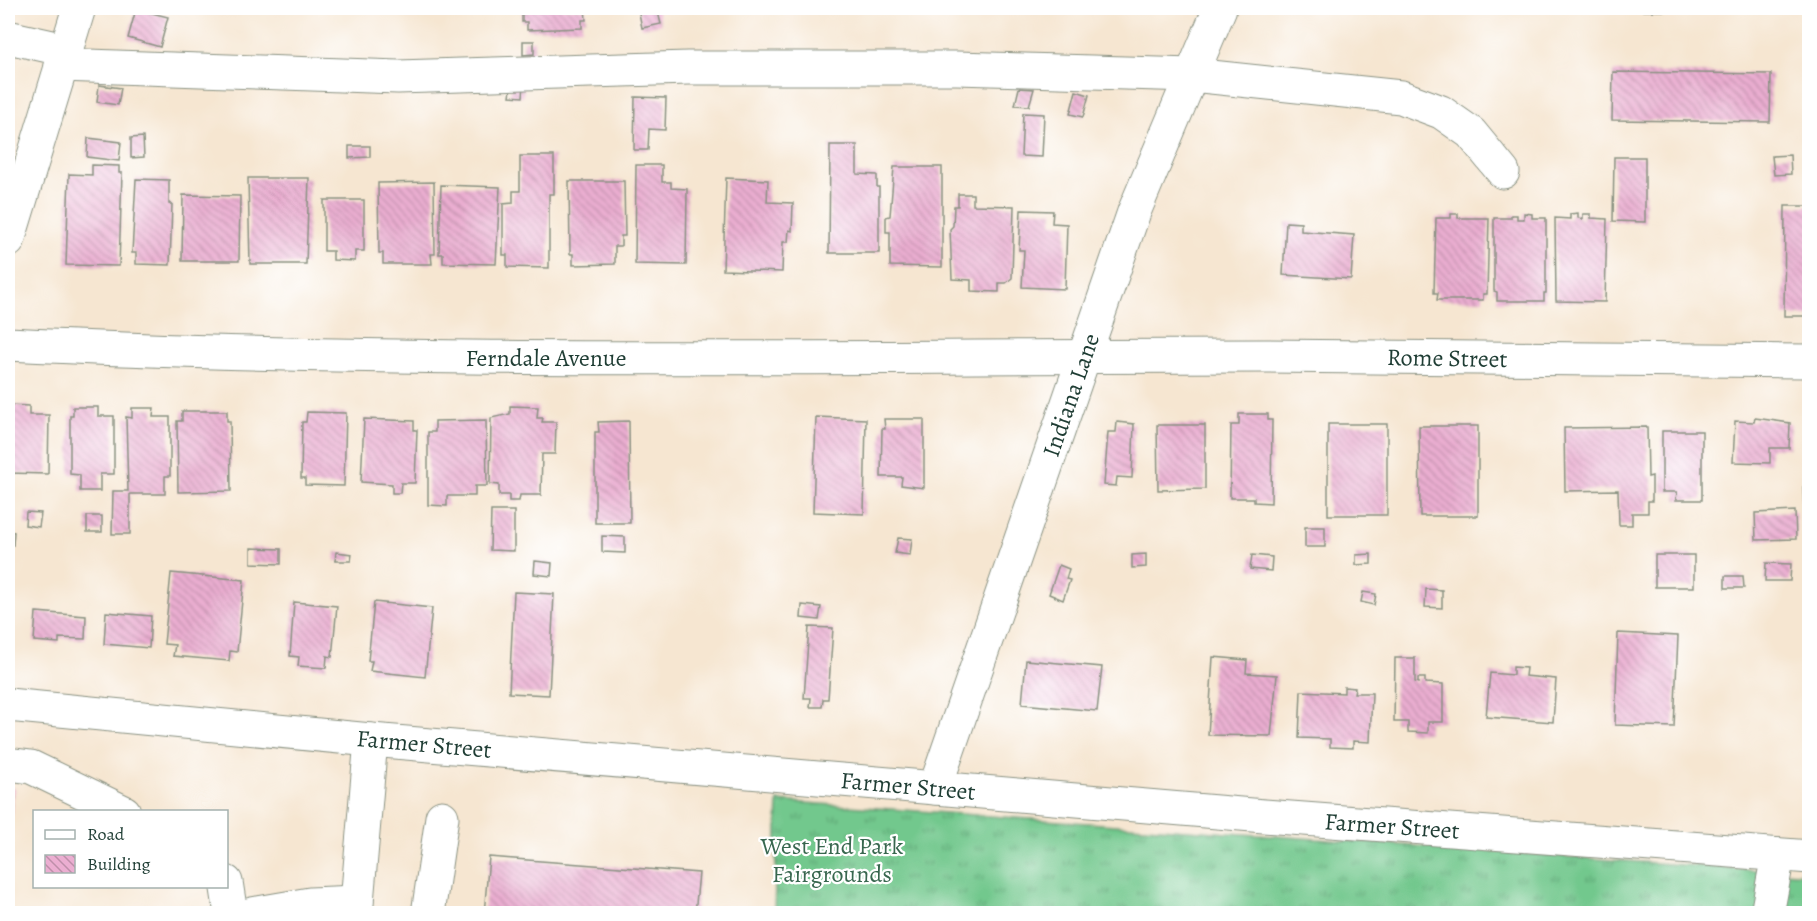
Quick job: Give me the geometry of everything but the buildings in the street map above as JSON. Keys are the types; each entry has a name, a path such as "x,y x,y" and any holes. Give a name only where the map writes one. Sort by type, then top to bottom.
{"street":[{"path":"8,241 79,8"},
{"name":"Indiana Lane","path":"935,788 1134,212 1220,8"},
{"path":"8,37 63,58 398,77 688,68 957,68 1192,75 1401,97 1441,112 1471,133 1503,172"},
{"name":"Ferndale Avenue","path":"8,344 195,354 485,358 1084,357"},
{"name":"Rome Street","path":"1084,357 1809,362"},
{"name":"Farmer Street","path":"8,705 371,740 935,788 1794,856"},
{"path":"252,914 310,904 357,908 371,740"},
{"path":"8,764 31,766 120,810"},
{"path":"428,914 442,817"},
{"path":"1767,914 1794,856"},
{"path":"227,888 231,914"}],"green space":[{"name":"West End Park Fairgrounds","path":"778,801 1810,874 1809,914 774,914"}]}
